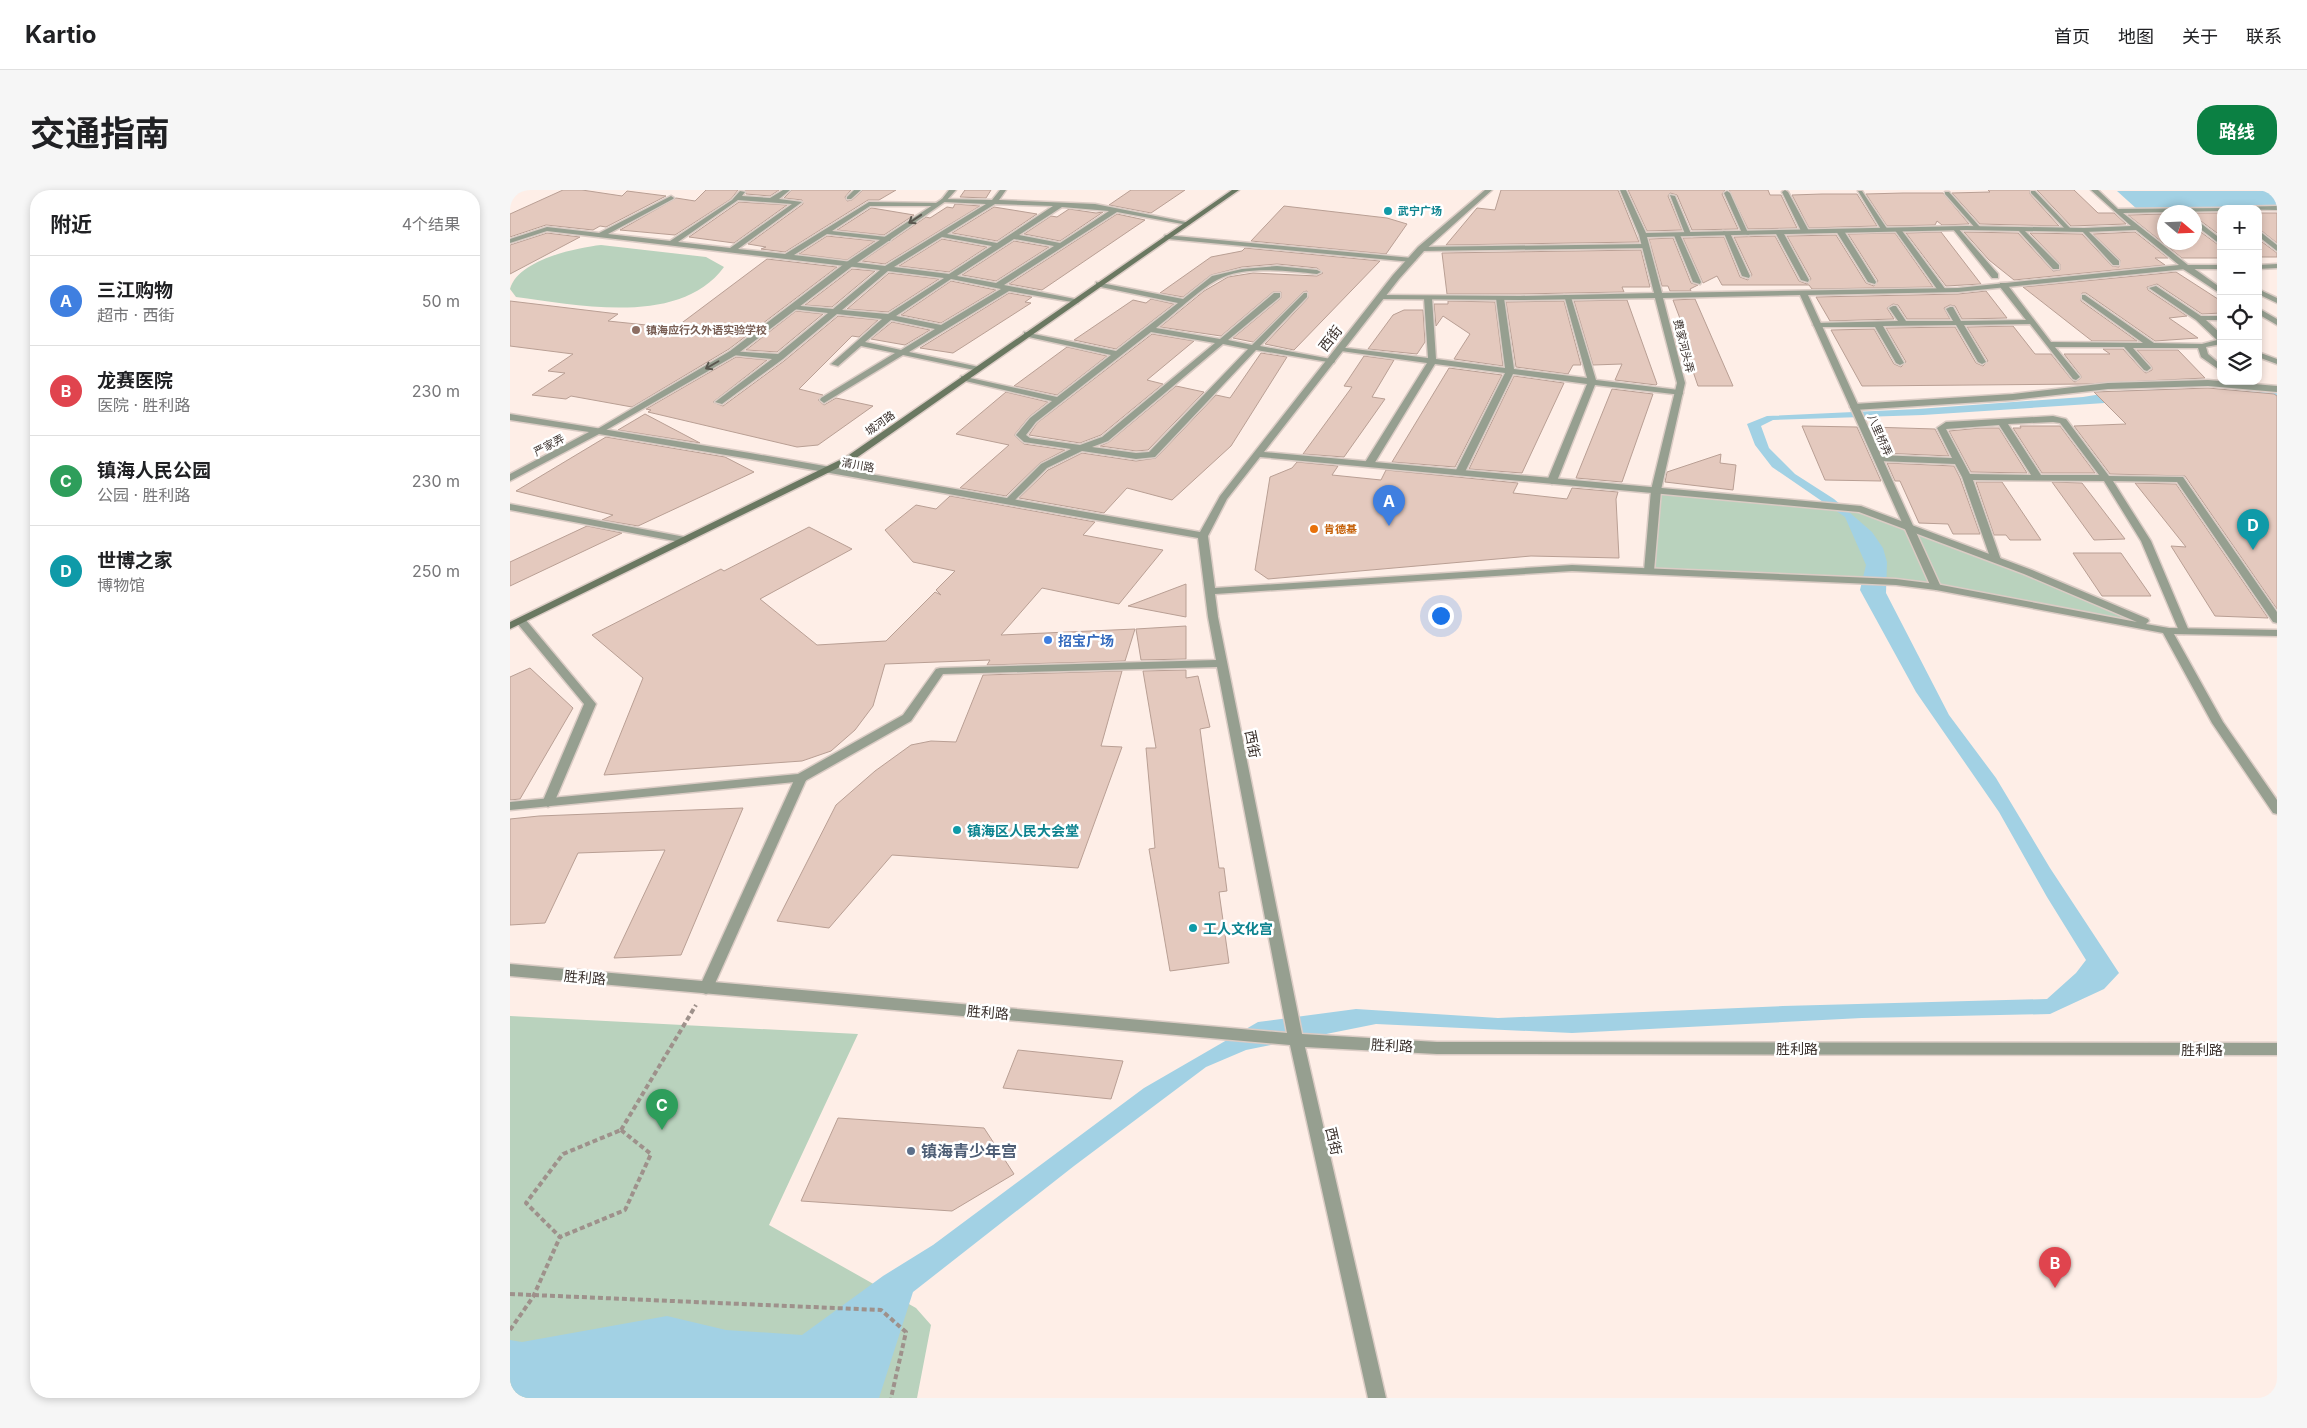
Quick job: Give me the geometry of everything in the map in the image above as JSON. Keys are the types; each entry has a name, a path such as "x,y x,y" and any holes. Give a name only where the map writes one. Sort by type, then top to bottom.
{"main road":[{"name":"城河路","path":"510,626 828,471 1236,190"}],"street":[{"path":"672,243 736,198 744,190"},
{"path":"772,200 787,190"},
{"path":"849,198 858,190"},
{"name":"严家弄","path":"510,478 598,431 732,353 851,263 940,202 953,190"},
{"path":"719,402 780,356 886,268 994,202 1003,190"},
{"name":"西街","path":"1377,1398 1296,1040 1222,663 1203,536 1223,498 1260,454 1381,297 1421,249 1489,190"},
{"name":"费家河头弄","path":"1623,190 1643,235 1660,295 1681,383 1656,490 1649,571"},
{"path":"2094,190 2137,228 2217,289"},
{"path":"1785,192 1805,232"},
{"path":"1860,192 1884,230"},
{"path":"2033,192 2069,230"},
{"path":"1727,193 1746,233"},
{"path":"1947,193 1978,228"},
{"path":"1672,196 1689,234"},
{"path":"600,235 671,198"},
{"path":"732,250 799,202 736,198"},
{"path":"788,256 869,204 994,202 1095,206 1188,223"},
{"path":"835,364 889,317 1060,204"},
{"path":"2262,208 2277,208"},
{"path":"2202,210 2217,209"},
{"path":"997,286 1116,210"},
{"path":"2116,211 2157,211"},
{"path":"2202,227 2217,239"},
{"path":"1643,235 1955,228 2069,230 2137,228"},
{"path":"1955,228 1995,276"},
{"path":"510,241 547,229 851,263 948,277 1075,301"},
{"path":"1898,229 1942,290"},
{"path":"2020,229 2056,268"},
{"path":"2084,230 2116,263"},
{"path":"1840,231 1872,282"},
{"path":"826,232 887,239"},
{"path":"1779,232 1805,280"},
{"path":"1726,233 1746,276"},
{"path":"940,235 998,245"},
{"path":"1676,235 1697,282"},
{"path":"2262,235 2277,248"},
{"path":"1011,236 1062,245"},
{"path":"1168,237 1412,260"},
{"path":"1421,249 1646,246"},
{"path":"2262,267 2277,266"},
{"path":"1304,295 1152,455 1136,456 1027,440 1020,435 1033,420 1215,278 1239,270 1263,267 1316,272"},
{"path":"1381,297 1500,298 1942,290 2186,267 2217,267"},
{"path":"1099,284 1184,302"},
{"path":"2003,285 2076,377"},
{"path":"824,400 1008,288"},
{"path":"2153,288 2199,318 2217,336"},
{"name":"八里桥弄","path":"1803,293 1936,587"},
{"path":"2262,293 2277,301"},
{"path":"1008,502 1044,466 1080,448 1105,439 1277,295"},
{"path":"1552,481 1592,381 1567,297"},
{"path":"2085,297 2153,346"},
{"path":"1369,464 1432,361 1428,298"},
{"path":"1460,472 1510,371 1500,298"},
{"path":"793,307 889,317 943,328"},
{"path":"1893,308 1904,324"},
{"path":"1950,309 1982,362"},
{"path":"2262,312 2275,318"},
{"path":"2199,318 2217,318"},
{"path":"2262,318 2275,318"},
{"path":"1817,325 2032,322"},
{"path":"1878,324 1900,363"},
{"path":"1149,329 1331,361"},
{"path":"1027,334 1117,354"},
{"path":"2049,344 2202,346 2217,341"},
{"path":"860,343 976,370"},
{"path":"2126,345 2147,368"},
{"path":"2202,346 2204,355 2217,366"},
{"path":"1341,349 1679,392"},
{"path":"732,353 780,356"},
{"path":"2262,356 2277,362"},
{"path":"964,378 1059,400"},
{"path":"1854,407 2013,397 2108,386 2217,383"},
{"path":"2246,385 2277,389"},
{"name":"清川路","path":"510,417 750,456 1203,536"},
{"path":"1996,560 1967,477 1941,428 1946,425 2063,421 2107,479 2146,542 2184,631"},
{"path":"2002,422 2038,478"},
{"path":"1260,454 1861,509 1996,560 2168,631 2218,723 2277,810"},
{"path":"1878,458 1959,461"},
{"path":"1967,477 2180,479 2277,620"},
{"path":"510,507 685,540"},
{"path":"1210,591 1572,568 1649,571 1896,582 1936,587 2168,631 2277,633"},
{"path":"521,621 590,704 548,803"},
{"path":"510,806 801,778 907,718 940,671 1222,663"},
{"path":"706,988 801,778"},
{"name":"胜利路","path":"510,970 1296,1040 1437,1048 2277,1049"}],"path":[{"path":"560,1237 526,1203 563,1154 621,1130 706,988"},
{"path":"510,1330 533,1296 560,1237 625,1210 651,1154 621,1130"},
{"path":"510,1294 881,1310 906,1332 891,1398"}],"green space":[{"path":"601,245 706,257 724,267 705,286 682,298 655,305 627,308 597,307 516,297 510,289 515,279 535,263 577,249"},
{"path":"1656,490 1861,509 2167,631 1936,587 1649,571"},
{"path":"510,1016 858,1034 769,1225 916,1308 931,1325 917,1398 510,1398"}],"water":[{"path":"2117,191 2277,191 2277,208 2262,208 2262,205 2217,205 2217,207 2202,207 2202,205 2157,205 2157,208 2138,210"},
{"path":"2168,389 2277,393 2277,400 2128,395 2105,403 1923,415 1773,420 1761,426 1769,448 1795,474 1834,499 1872,532 1883,548 1887,562 1886,593 1949,715 1996,778 2050,868 2119,973 2104,989 2050,1014 1862,1018 1572,1033 1376,1024 1246,1050 1206,1067 1074,1166 913,1292 879,1398 510,1398 510,1340 522,1342 667,1316 726,1330 802,1335 883,1276 933,1245 1144,1088 1258,1022 1356,1009 1498,1018 1783,1006 2047,999 2076,973 2086,960 2047,897 1999,812 1916,692 1860,590 1866,565 1845,517 1772,467 1755,445 1747,424 1767,416 1918,409 2083,397 2120,391"}],"building":[{"path":"563,190 582,190 622,196 627,191 666,196 606,227 600,226 593,230 546,225 510,237 510,214"},
{"path":"706,190 738,190 731,199 675,235 620,230 676,198 695,201"},
{"path":"745,190 779,190 770,196 746,194"},
{"path":"792,190 851,190 845,197 847,201 852,200 863,190 896,190 879,200 868,200 785,252 761,249 766,247 748,244 803,204 802,200 784,198"},
{"path":"965,190 991,190 986,198 960,197"},
{"path":"1131,190 1185,190 1151,213 1109,205"},
{"path":"1501,190 1618,190 1639,242 1446,245 1477,208 1495,210"},
{"path":"1628,190 1725,190 1722,194 1738,229 1692,230 1677,195 1670,193 1668,196 1682,230 1647,231"},
{"path":"1729,190 1768,190 1770,195 1781,195 1797,228 1748,229"},
{"path":"1988,190 2030,190 2030,194 2059,226 1980,224 1952,193 1990,192"},
{"path":"2037,190 2074,190 2098,213 2114,213 2126,224 2071,226"},
{"path":"1943,193 1969,224 1942,225 1937,221 1935,225 1887,226 1866,194"},
{"path":"1857,194 1877,226 1809,228 1792,195"},
{"path":"739,202 787,205 734,243 689,237"},
{"path":"955,204 980,206 885,264 862,261 926,217 930,218 947,207 953,208"},
{"path":"1284,206 1387,218 1407,224 1386,254 1251,241"},
{"path":"994,207 1037,214 997,241 952,233"},
{"path":"871,208 914,215 884,235 837,230"},
{"path":"1069,209 1096,213 1103,212 1060,241 1024,234 1051,216 1057,217"},
{"path":"2202,213 2217,213 2217,233 2202,222"},
{"path":"2262,213 2277,213 2277,243 2262,231"},
{"path":"1117,214 1145,220 1042,290 1009,284"},
{"path":"2157,214 2157,238 2128,215"},
{"path":"1941,232 1981,284 1946,286 1906,233"},
{"path":"1964,232 2018,233 2053,271 2060,270 2060,264 2030,233 2082,234 2112,266 2119,267 2120,260 2093,234 2135,232 2168,258 2155,258 2165,265 2014,280 1989,260"},
{"path":"547,233 580,237 510,274 510,245"},
{"path":"1895,233 1933,287 1812,289 1809,285 1722,285 1717,276 1703,283 1683,238 1724,237 1740,277 1748,280 1752,275 1734,237 1775,236 1799,281 1807,284 1811,279 1787,236 1836,235 1866,283 1874,286 1878,281 1848,234"},
{"path":"2202,233 2217,244 2217,258 2182,258 2172,250 2202,250"},
{"path":"827,236 875,241 847,260 799,254"},
{"path":"1673,238 1691,283 1698,285 1690,289 1691,291 1670,291 1668,286 1662,286 1649,239"},
{"path":"942,239 987,247 949,272 899,266"},
{"path":"1014,241 1049,247 996,281 962,275"},
{"path":"2262,242 2277,253 2277,257 2262,257"},
{"path":"1245,248 1380,261 1294,350 1265,344 1308,298 1307,291 1303,292 1253,342 1233,338 1281,298 1281,292 1273,292 1221,336 1160,327 1204,291 1228,277 1253,273 1317,276 1323,273 1317,268 1277,264 1242,267 1211,275 1183,297 1160,293 1211,257 1242,251"},
{"path":"1641,250 1650,287 1622,287 1624,292 1520,294 1447,294 1442,253"},
{"path":"767,259 837,267 729,349 632,407 571,396 566,399 532,395 565,373 548,371 573,354 510,346 510,301 618,314 608,321 675,328"},
{"path":"852,269 875,271 832,307 805,305"},
{"path":"2176,272 2217,298 2217,313 2202,314 2157,284 2147,287 2148,290 2187,316 2169,318 2198,338 2155,341 2086,293 2082,293 2081,301 2137,341 2092,341 2023,287"},
{"path":"889,273 939,279 888,312 847,309"},
{"path":"951,281 996,290 941,323 901,315"},
{"path":"1986,291 2007,318 1962,319 1955,306 1950,305 1944,308 1950,319 1907,319 1898,305 1893,304 1887,308 1894,319 1830,321 1816,297 1958,294"},
{"path":"1009,293 1032,297 1025,302 1031,303 953,353 920,348"},
{"path":"1151,299 1174,304 1116,349 1074,340 1133,300 1146,303"},
{"path":"1695,299 1733,386 1698,386 1684,345 1690,345 1673,300"},
{"path":"1627,300 1656,385 1615,380 1622,364 1593,365 1574,301"},
{"path":"1448,301 1495,302 1503,366 1454,359 1470,334 1443,316 1436,326 1434,304 1448,304"},
{"path":"1564,301 1581,365 1573,365 1568,374 1516,367 1506,302"},
{"path":"1404,310 1423,310 1425,342 1417,354 1368,349 1393,315"},
{"path":"796,311 823,314 777,352 746,350"},
{"path":"838,316 878,320 859,337 852,336 799,389 823,395 818,400 824,405 836,398 873,406 818,445 797,447 648,412 651,410 646,409 736,357 767,360 713,402 723,406 784,361"},
{"path":"892,322 930,330 905,345 871,339"},
{"path":"2013,326 2035,354 2051,354 2075,382 2081,376 2064,354 2110,354 2103,349 2123,349 2146,373 2152,370 2152,367 2137,350 2178,350 2205,378 2086,384 1862,386 1831,330 1874,329 1894,364 1901,367 1906,362 1886,328 1955,327 1976,363 1983,366 1988,361 1967,327"},
{"path":"1152,334 1194,341 1147,380 1163,384 1101,435 1080,443 1029,435 1037,423"},
{"path":"1067,347 1107,356 1057,395 1014,386"},
{"path":"1261,353 1287,357 1231,446 1172,500 1127,488 1104,513 1019,498 1048,470 1082,453 1136,461 1156,458 1216,395 1230,398"},
{"path":"1364,356 1394,360 1372,397 1385,399 1344,457 1303,454 1352,387 1344,386"},
{"path":"1449,368 1502,375 1455,467 1392,462"},
{"path":"1514,376 1564,383 1522,473 1469,469"},
{"path":"1176,386 1204,392 1148,450 1136,451 1100,446 1109,442"},
{"path":"2208,388 2274,394 2277,396 2277,609 2185,476 2110,474 2074,426 2126,424 2094,392"},
{"path":"1612,389 1653,394 1622,482 1576,478"},
{"path":"1006,392 1048,402 1029,417 1015,436 1024,444 1065,450 1040,463 1006,496 960,488 1009,445 956,434"},
{"path":"645,414 700,443 618,430"},
{"path":"1802,426 1857,427 1881,481 1825,480"},
{"path":"2020,426 2060,426 2095,473 2042,473 2013,428 2021,428"},
{"path":"1870,427 1935,429 1949,456 1882,453"},
{"path":"1999,428 2027,473 1971,472 1949,431"},
{"path":"606,437 725,457 754,472 638,526 602,520 613,515 516,491"},
{"path":"1721,454 1720,463 1736,465 1733,490 1665,482 1667,472"},
{"path":"1297,462 1338,466 1332,475 1381,480 1386,470 1518,483 1513,493 1567,499 1572,488 1618,492 1616,499 1619,558 1531,556 1268,579 1255,570 1270,477 1292,468"},
{"path":"1887,463 1954,466 1980,534 1953,534 1948,524 1919,523 1900,481 1895,481"},
{"path":"1976,482 2002,482 2041,540 2010,540 2006,535 1994,535"},
{"path":"2052,482 2082,483 2125,539 2094,540"},
{"path":"2135,483 2176,484 2268,618 2215,616 2171,546 2186,547"},
{"name":"招宝广场","path":"950,496 1095,522 1083,535 1163,550 1119,604 1042,588 1001,635 1135,629 1125,661 987,665 990,660 885,664 873,706 855,730 831,751 802,761 604,775 643,678 592,635 721,569 724,571 809,527 852,549 760,599 817,645 886,641 935,592 941,595 936,590 955,571 913,562 885,530 916,505 936,509"},
{"path":"587,526 622,533 510,586 510,562"},
{"path":"2073,553 2121,553 2151,596 2102,596"},
{"path":"1186,584 1186,617 1128,606"},
{"path":"1186,626 1186,659 1141,660 1136,629"},
{"path":"530,668 573,708 520,799 510,800 510,677"},
{"path":"1186,670 1186,678 1198,676 1210,727 1200,729 1219,868 1224,868 1227,891 1219,892 1229,963 1170,971 1149,849 1155,848 1146,748 1156,748 1143,671"},
{"name":"镇海区人民大会堂","path":"1122,671 1101,746 1122,747 1078,868 892,855 829,928 777,921 836,805 875,771 911,745 931,741 956,742 983,675"},
{"path":"743,808 681,955 614,958 665,850 578,853 545,923 510,925 510,819 539,816"},
{"path":"1018,1050 1123,1061 1111,1099 1003,1088"},
{"name":"镇海青少年宫","path":"838,1118 984,1128 1014,1174 952,1211 801,1201"}],"place":[{"name":"武宁广场","path":"1388,211"},
{"name":"镇海应行久外语实验学校","path":"636,330"},
{"name":"三江购物","path":"1389,526"},
{"name":"肯德基","path":"1314,529"},
{"name":"世博之家","path":"2253,550"},
{"name":"招宝广场","path":"1048,640"},
{"name":"镇海区人民大会堂","path":"957,830"},
{"name":"工人文化宫","path":"1193,928"},
{"name":"镇海人民公园","path":"662,1130"},
{"name":"镇海青少年宫","path":"911,1151"},
{"name":"龙赛医院","path":"2055,1288"}]}
